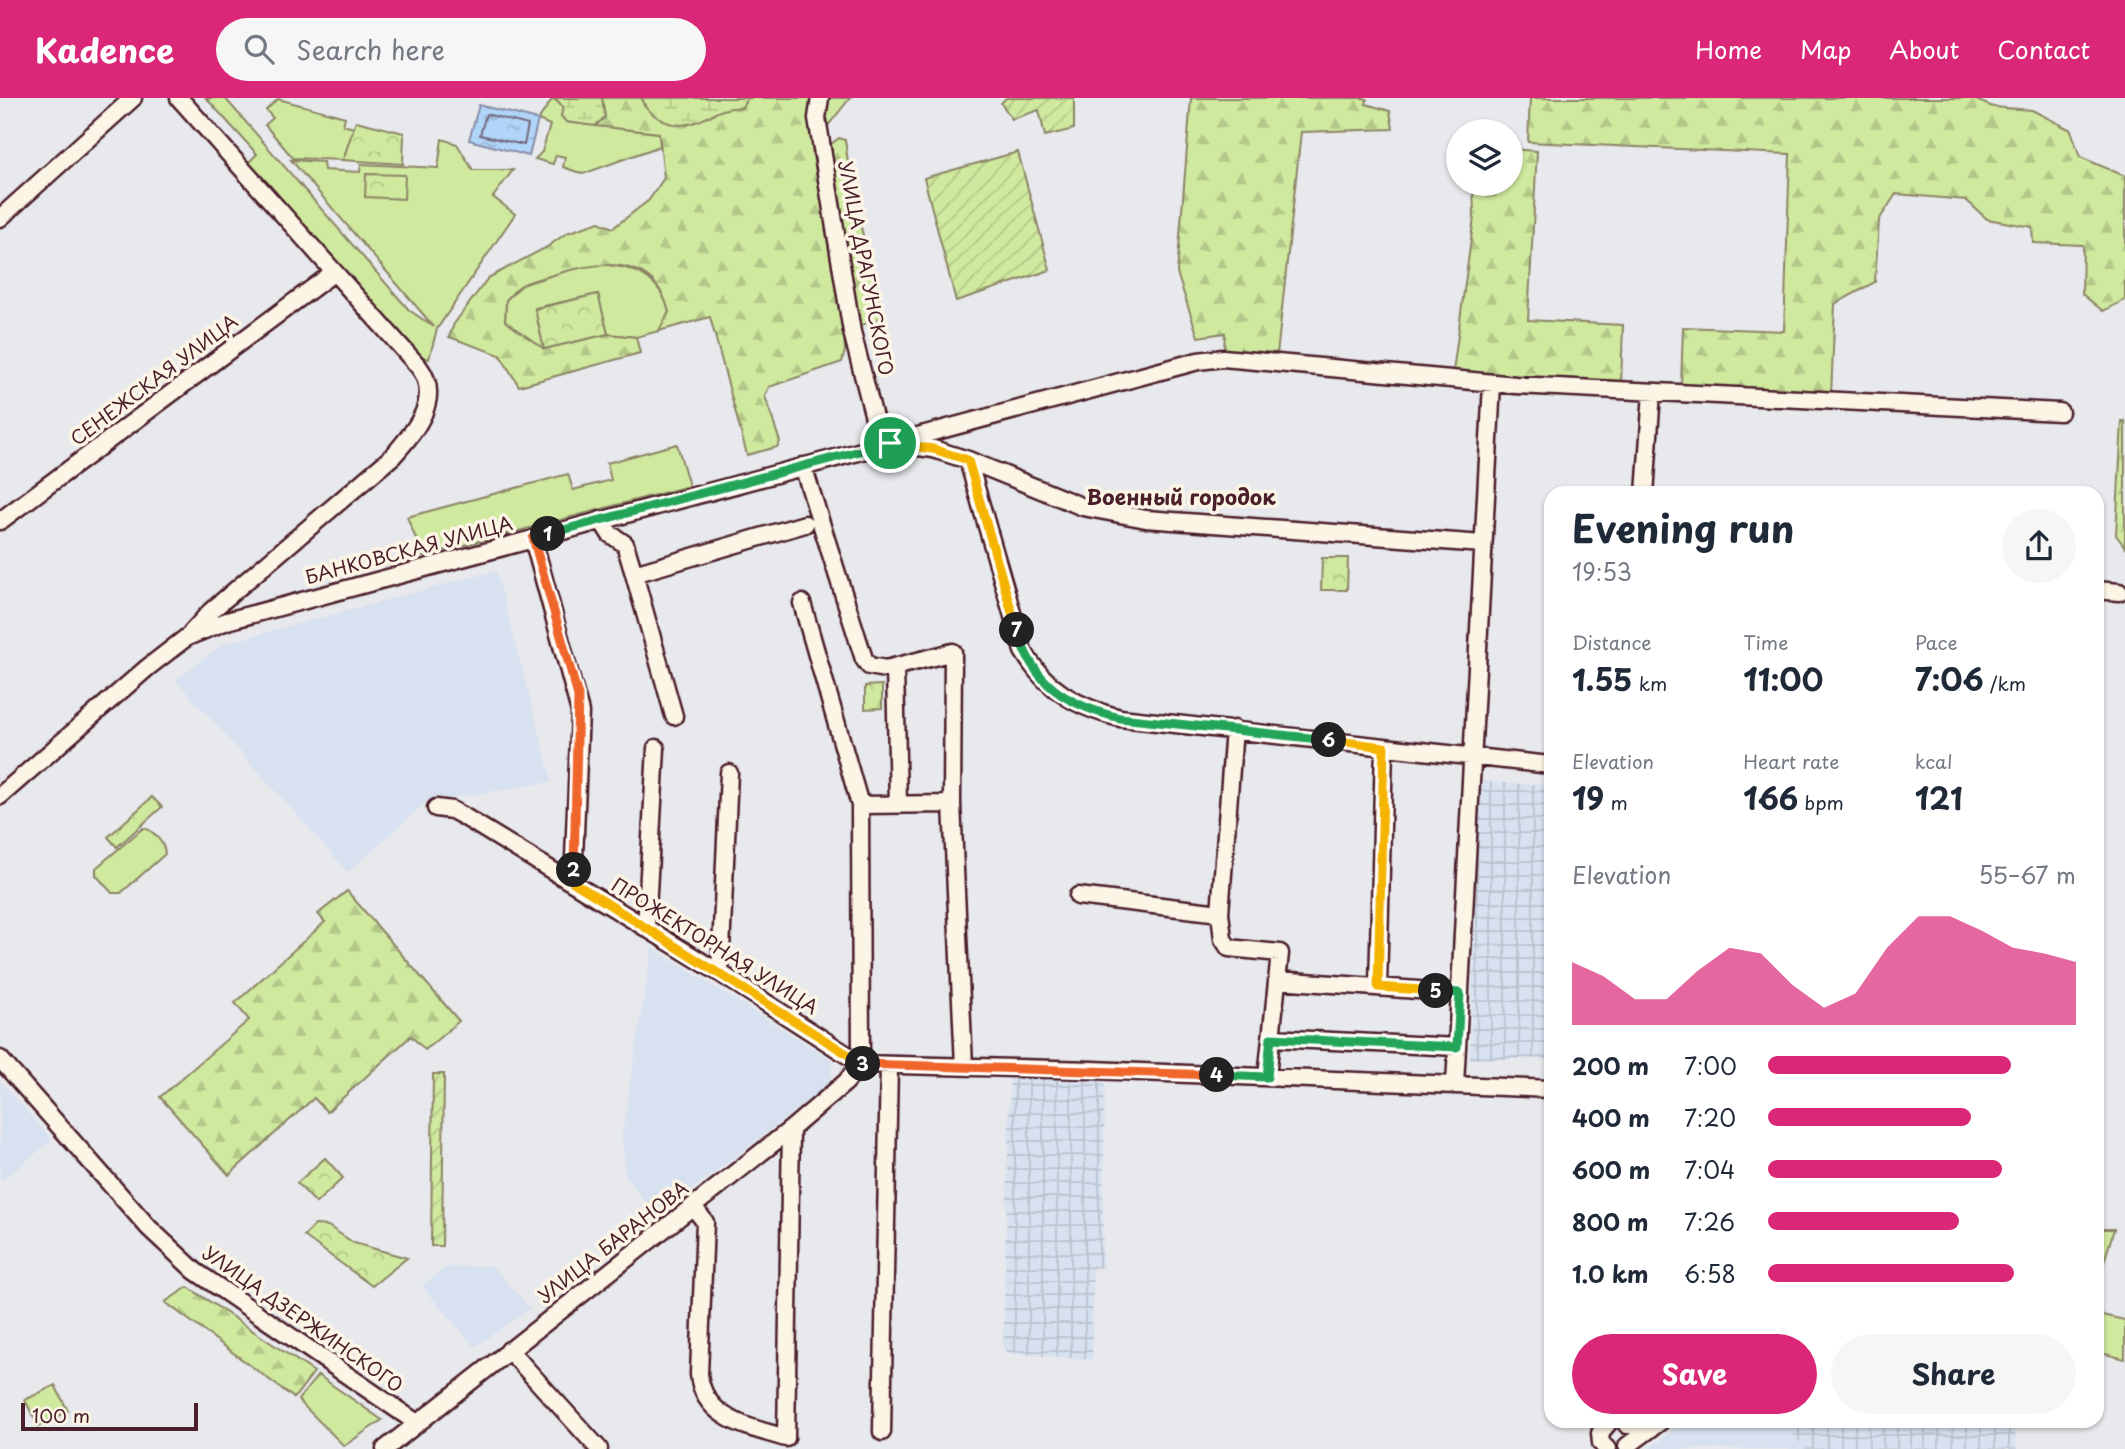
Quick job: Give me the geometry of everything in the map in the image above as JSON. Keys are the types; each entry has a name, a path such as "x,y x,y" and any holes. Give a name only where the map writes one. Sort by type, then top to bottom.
{"street":[{"path":"0,218 132,98"},
{"path":"179,98 425,375 428,402 422,420 388,460 211,611 187,637"},
{"name":"УЛИЦА ДРАГУНСКОГО","path":"820,98 817,118 852,332 886,444"},
{"name":"СЕНЕЖСКАЯ УЛИЦА","path":"0,521 333,274"},
{"name":"БАНКОВСКАЯ УЛИЦА","path":"0,796 133,680 187,637 227,621 1214,359 1492,383 2060,412"},
{"path":"1455,1085 1492,383"},
{"path":"1646,486 1652,392"},
{"path":"886,444 933,449 968,460 1083,507 1146,519 1483,544"},
{"path":"968,460 1023,651 1035,671 1052,689 1076,704 1120,718 1544,764"},
{"path":"803,466 864,659 869,666 878,670 953,652 952,804 964,1066"},
{"path":"601,520 610,534 625,544 674,716"},
{"path":"634,574 805,524"},
{"path":"533,538 579,704 573,882"},
{"path":"2104,591 2119,592"},
{"path":"802,603 860,805 861,1064 1544,1089"},
{"path":"895,667 898,805"},
{"path":"1234,729 1220,913 1223,939 1229,948 1280,953 1267,1077"},
{"path":"1378,987 1384,747"},
{"path":"646,928 656,748"},
{"path":"720,973 729,773"},
{"path":"860,805 952,804"},
{"name":"ПРОЖЕКТОРНАЯ УЛИЦА","path":"436,808 463,816 573,882 861,1064"},
{"path":"1078,896 1220,913"},
{"path":"1277,980 1460,993"},
{"path":"1271,1038 1457,1047"},
{"name":"УЛИЦА ДЗЕРЖИНСКОГО","path":"0,1059 149,1228 195,1271 417,1423"},
{"name":"УЛИЦА БАРАНОВА","path":"392,1444 791,1129 846,1083 861,1064"},
{"path":"882,1432 888,1065"},
{"path":"693,1206 705,1222 699,1374 704,1396 711,1406 733,1422 786,1438 791,1129"},
{"path":"509,1350 599,1449"},
{"path":"392,1444 403,1424 398,1410"},
{"path":"1626,1448 1631,1434 1628,1428"},
{"path":"1626,1448 1651,1428"}],"shaded area":[{"path":"496,571 552,782 426,802 348,872 176,680 223,644"},
{"path":"1479,782 1544,785 1544,1059 1470,1059"},
{"path":"652,948 832,1060 831,1083 656,1217 625,1175 622,1134"},
{"path":"1010,1076 1105,1080 1102,1267 1093,1268 1092,1360 1007,1353 1003,1346"},
{"path":"0,1081 52,1140 0,1182"},
{"path":"492,1266 530,1308 475,1347 422,1286 446,1267"},
{"path":"1675,1428 1788,1428 1805,1449 1649,1449"},
{"path":"1788,1428 2015,1428 2017,1449 1805,1449"}],"green space":[{"path":"206,98 225,98 409,310 434,327 291,160 323,162 324,170 360,172 361,164 438,168 442,139 457,144 473,170 513,170 493,197 515,214 437,329 429,359 415,355 247,164 257,154"},
{"path":"553,98 563,107 566,122 659,133 660,146 583,174 563,167 565,157 556,155 553,164 535,159 542,152 550,125 538,120"},
{"path":"555,98 602,98 605,117 595,126 566,122 561,116 563,107"},
{"path":"602,98 642,98 644,106 687,125 728,106 741,108 748,98 814,98 810,126 813,156 843,312 845,351 842,362 769,387 765,396 780,442 777,447 747,455 710,317 659,331 669,312 662,293 651,279 638,271 605,265 570,270 529,282 506,300 505,321 544,349 608,334 636,337 640,353 519,386 500,355 449,337 454,324 488,278 547,247 567,233 599,222 613,228 649,200 664,178 659,133 595,126 605,117"},
{"path":"642,98 748,98 741,108 726,109 681,125 666,122 654,115"},
{"path":"824,98 850,98 823,132"},
{"path":"1006,98 1074,98 1074,129 1045,136 1039,110 1012,119 1001,103"},
{"path":"1191,98 1363,98 1367,99 1366,104 1390,111 1393,129 1301,132 1277,355 1224,350 1225,333 1198,337 1177,273"},
{"path":"1530,98 1971,98 1993,107 2032,110 2071,130 2080,157 2125,176 2125,300 2103,311 2082,294 2083,245 2033,243 2032,227 1987,219 1966,200 1896,194 1879,220 1875,282 1835,304 1831,395 1681,387 1683,327 1784,331 1790,154 1528,142"},
{"path":"278,99 345,117 343,125 354,128 343,160 293,158 265,125 273,118 266,110"},
{"path":"356,121 404,133 403,164 343,160"},
{"path":"839,138 845,140 852,191 882,312 879,319 859,326 827,147"},
{"path":"1523,150 1537,151 1528,320 1623,325 1621,384 1516,380 1453,372 1474,217 1473,196 1523,196"},
{"path":"1018,152 1050,270 956,301 924,178"},
{"path":"366,174 405,175 404,199 365,197"},
{"path":"587,264 627,268 657,287 669,312 659,331 636,337 608,334 598,294 535,308 544,349 505,321 506,300 522,285"},
{"path":"598,294 608,334 544,349 535,309"},
{"path":"2122,421 2125,421 2125,547 2116,535"},
{"path":"677,444 689,486 423,556 407,517 568,474 573,490 611,480 607,463"},
{"path":"1322,558 1348,558 1347,590 1321,590"},
{"path":"882,685 882,708 865,709 865,686"},
{"path":"152,797 162,807 117,847 108,837"},
{"path":"143,828 158,838 165,854 121,893 112,893 96,875 96,868"},
{"path":"347,891 459,1021 425,1050 411,1036 327,1112 314,1098 229,1175 160,1097 249,1020 235,1003 325,922 318,914"},
{"path":"433,1074 444,1074 442,1246 431,1246"},
{"path":"325,1158 343,1178 316,1203 297,1183"},
{"path":"315,1225 328,1226 354,1243 407,1258 372,1286 304,1236"},
{"path":"2104,1229 2114,1229 2104,1262"},
{"path":"188,1287 314,1372 294,1398 165,1302"},
{"path":"2104,1316 2125,1320 2125,1359 2104,1354"},
{"path":"318,1375 382,1420 344,1446 298,1400"},
{"path":"55,1385 68,1411 38,1426 25,1400"}],"water":[{"path":"479,105 538,120 529,156 469,140"}],"district":[{"name":"Военный городок","path":"1181,498"}],"route":[{"path":"890,443 933,449 968,460 1023,651 1035,671 1052,689 1076,704 1120,718 1384,747 1378,987 1460,993 1457,1047 1271,1038 1267,1077 861,1064 573,882 580,712 578,696 533,538 890,443"}]}
